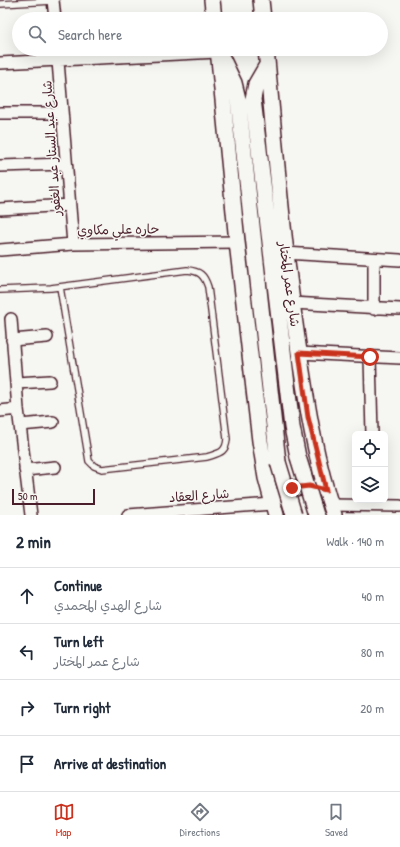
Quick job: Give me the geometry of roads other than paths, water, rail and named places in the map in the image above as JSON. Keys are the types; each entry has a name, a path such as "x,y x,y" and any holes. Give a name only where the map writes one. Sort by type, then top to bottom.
{"main road":[{"path":"212,0 213,12"},
{"path":"261,0 262,12"},
{"path":"218,56 237,242 260,441 274,509"},
{"path":"221,56 227,67 238,99 278,462 294,515"},
{"name":"شارع عمر المختار","path":"266,56 285,253 308,417 332,510"},
{"path":"267,65 256,84 253,99 291,419 298,457 316,515"},
{"path":"274,509 284,492 292,488 309,486 326,490"}],"street":[{"path":"53,1 54,12"},
{"name":"شارع عبد الستار عبد الغفور","path":"58,56 73,244"},
{"path":"0,63 138,56"},
{"path":"0,113 62,113"},
{"path":"0,166 66,164"},
{"path":"0,209 70,206"},
{"name":"حاره علي مكاوي","path":"0,250 73,244 237,242"},
{"path":"285,253 400,260"},
{"path":"374,259 374,309"},
{"path":"292,303 374,309 400,309"},
{"path":"10,319 18,409 31,515"},
{"path":"12,340 47,337"},
{"path":"299,353 400,358"},
{"path":"370,357 372,431"},
{"path":"16,383 50,381"},
{"path":"0,411 18,409"},
{"path":"20,425 53,422"},
{"path":"25,470 55,467"},
{"path":"332,510 374,503 400,506"},
{"name":"شارع العقاد","path":"128,515 274,509"}],"lane":[{"path":"0,4 53,1"},
{"path":"0,290 60,287 187,270 196,271 204,276 208,287 227,447 222,452 207,457 102,469 94,466 89,461 60,287"}]}
